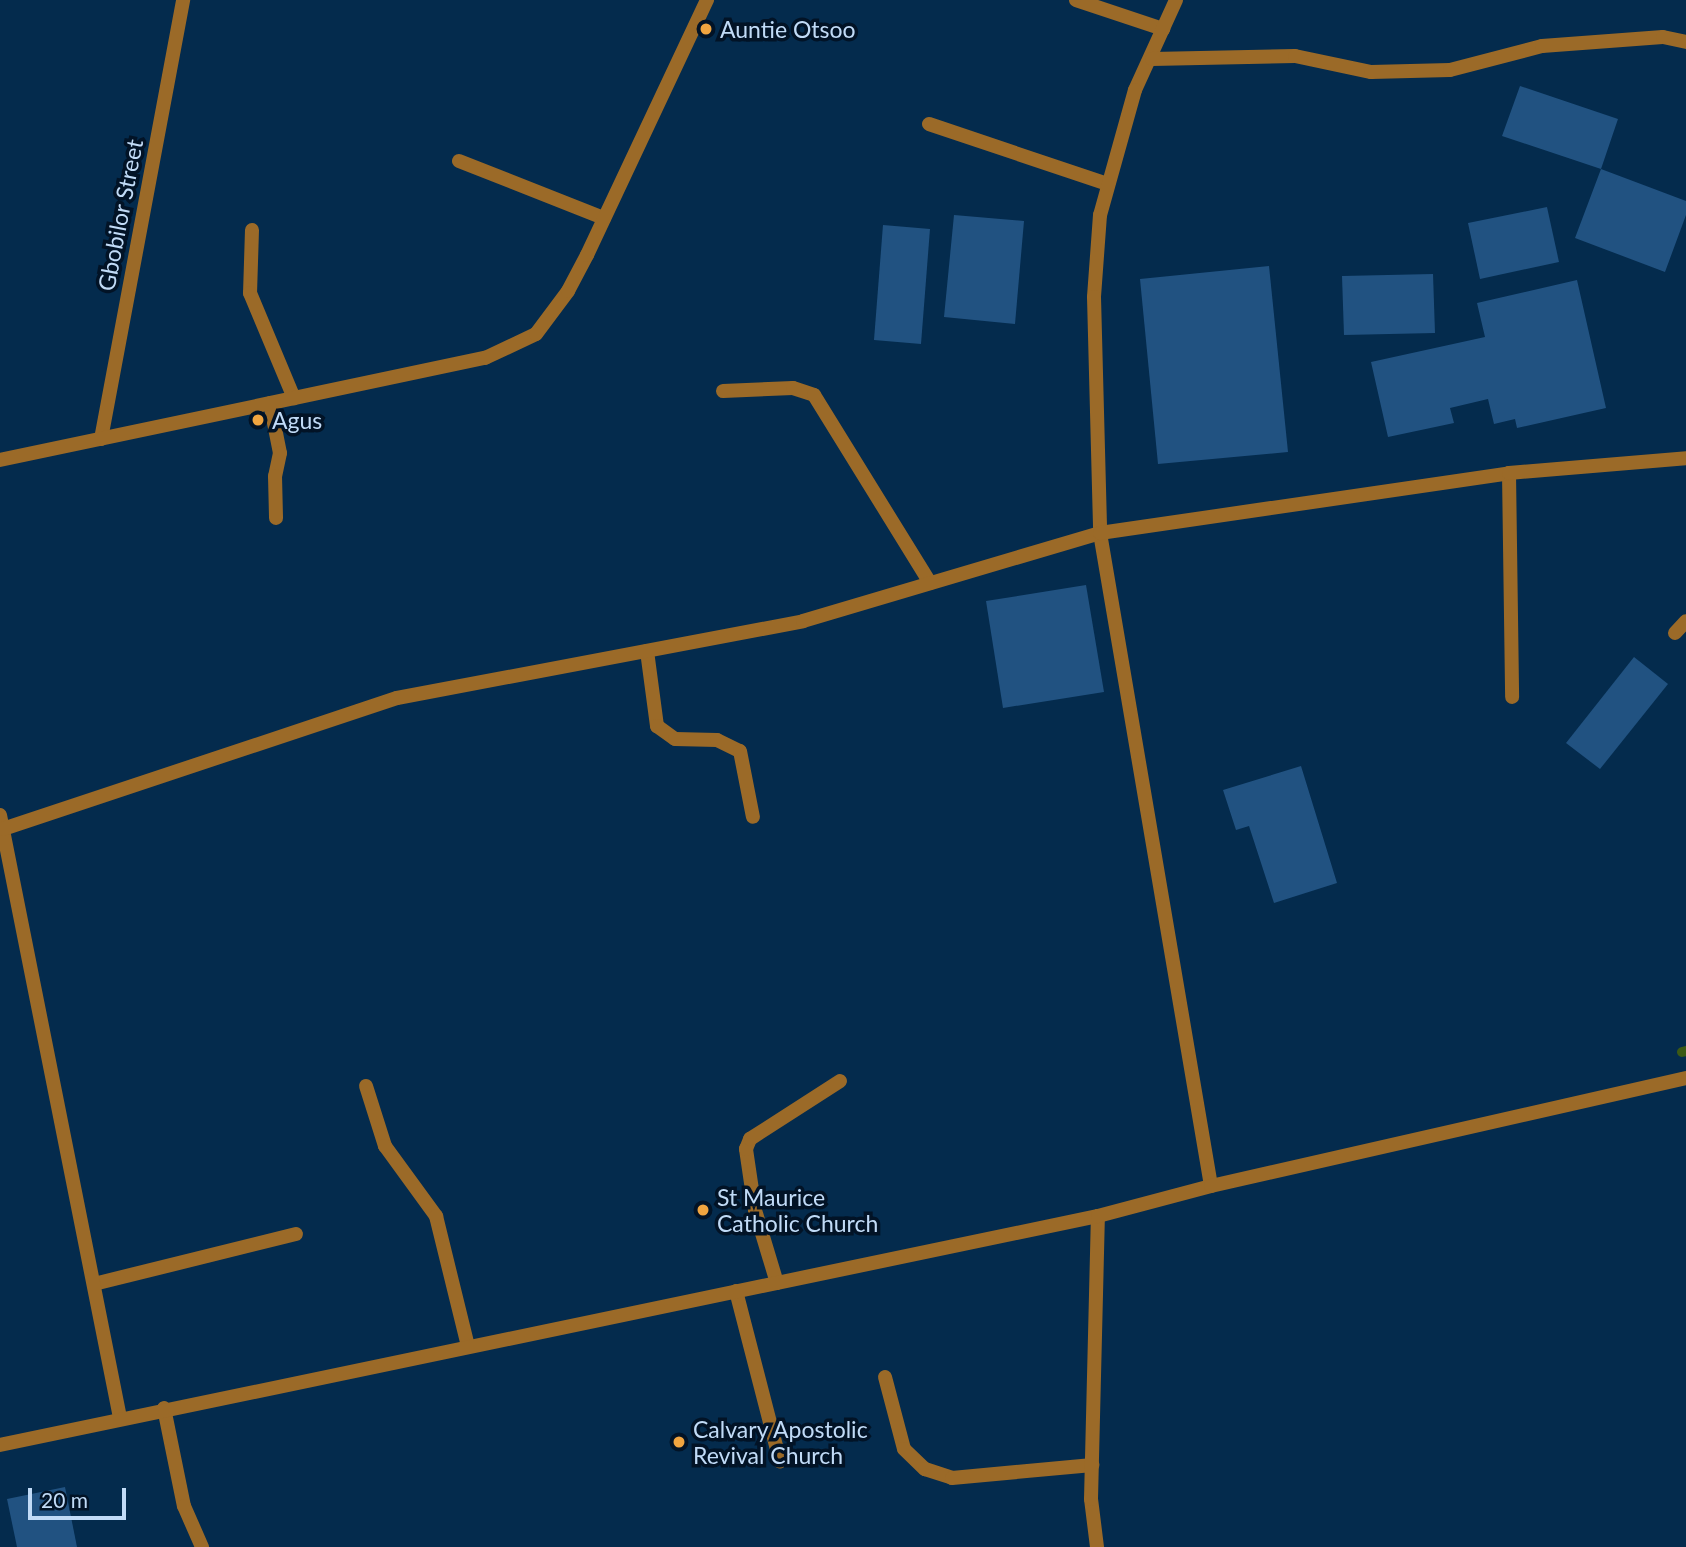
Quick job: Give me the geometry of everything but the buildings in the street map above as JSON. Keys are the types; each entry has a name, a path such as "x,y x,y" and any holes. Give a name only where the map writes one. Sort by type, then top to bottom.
{"street":[{"name":"Gbobilor Street","path":"101,439 183,0"},
{"path":"0,460 485,358 536,334 568,291 707,0"},
{"path":"1076,0 1163,29"},
{"path":"1176,0 1152,59 1135,90 1100,215 1094,297 1100,533 1211,1185"},
{"path":"1152,59 1295,57 1371,72 1450,71 1542,46 1663,37 1686,43"},
{"path":"929,124 1107,184"},
{"path":"459,161 604,218"},
{"path":"252,230 250,293 294,398"},
{"path":"723,391 793,388 814,395 930,583"},
{"path":"270,403 280,453 275,476 276,518"},
{"path":"120,1418 2,822 397,698 803,621 1100,533 1509,473 1686,458"},
{"path":"1509,473 1511,696"},
{"path":"1675,633 1686,621"},
{"path":"647,651 657,726 675,739 717,740 740,751 753,817"},
{"path":"0,1445 164,1408 1098,1216 1211,1185 1686,1078"},
{"path":"777,1283 755,1210 746,1149 750,1139 840,1081"},
{"path":"366,1086 385,1146 436,1216 468,1346"},
{"path":"1097,1547 1092,1465 1098,1216"},
{"path":"94,1284 296,1234"},
{"path":"736,1291 780,1461"},
{"path":"885,1377 904,1449 925,1469 952,1478 1092,1465"},
{"path":"164,1408 184,1506 202,1547"}],"waterway":[{"path":"1682,1052 1686,1051"}],"place":[{"name":"Auntie Otsoo","path":"706,29"},
{"name":"Agus","path":"258,420"},
{"name":"St Maurice Catholic Church","path":"703,1210"},
{"name":"Calvary Apostolic Revival Church","path":"679,1442"}]}
